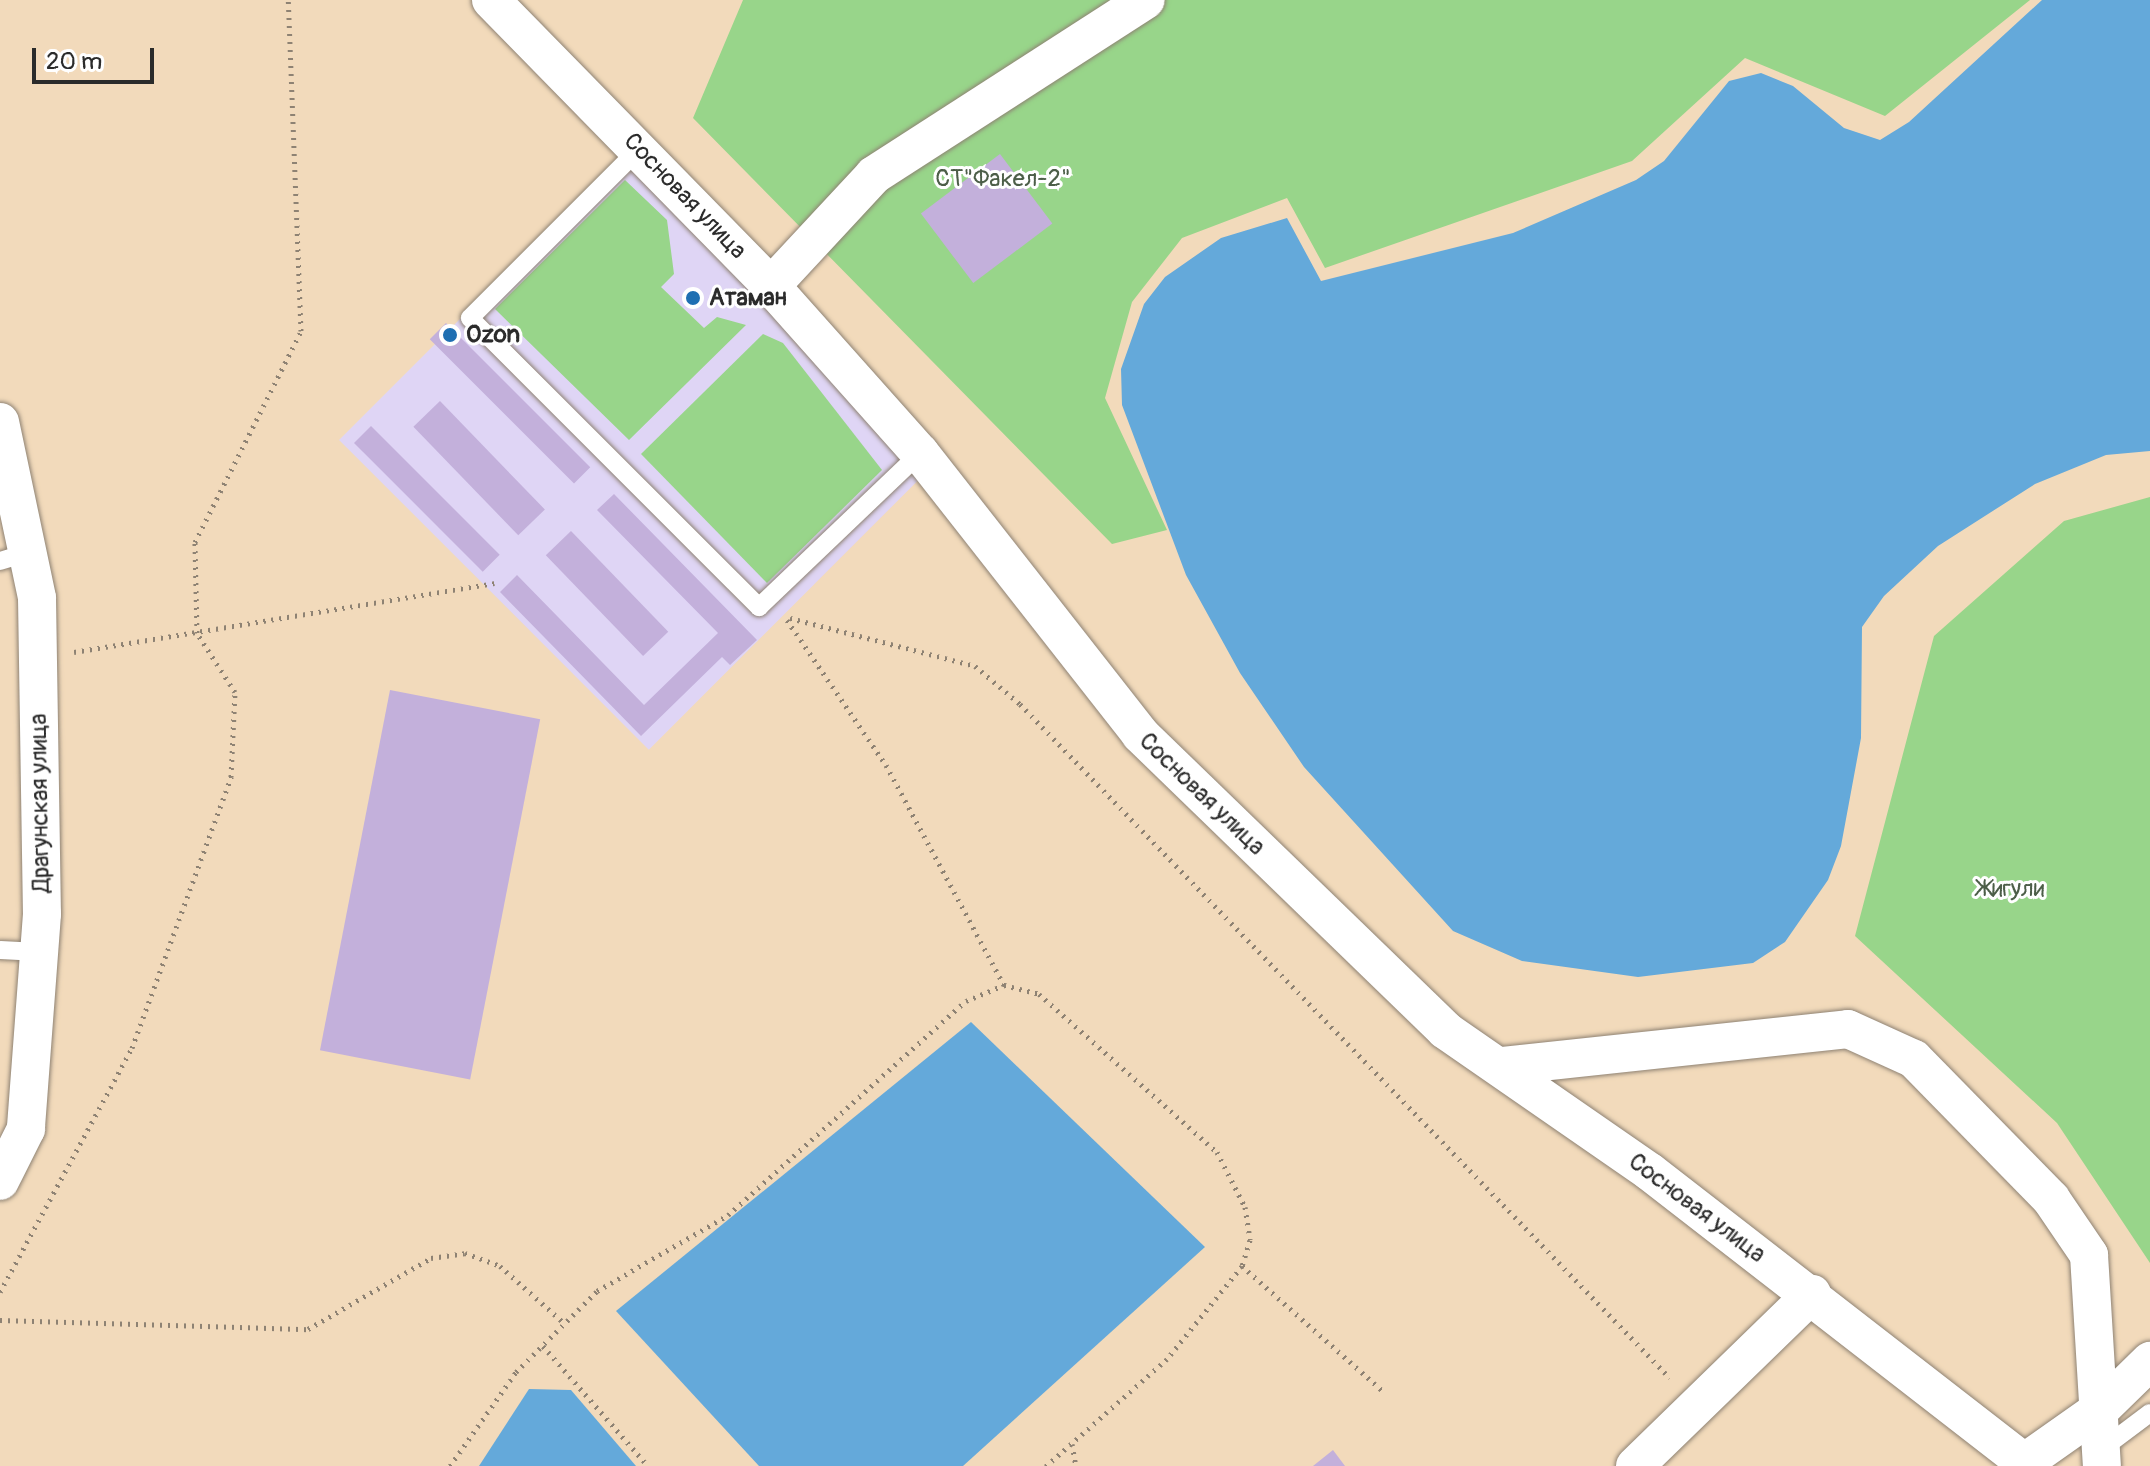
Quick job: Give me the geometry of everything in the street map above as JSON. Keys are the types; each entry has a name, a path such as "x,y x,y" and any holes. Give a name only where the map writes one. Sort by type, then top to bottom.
{"street":[{"name":"Сосновая улица","path":"491,0 771,286 920,453 1140,734 1445,1030 1503,1066 1812,1294 2027,1464"},
{"path":"771,286 874,175 1146,0"},
{"name":"Драгунская улица","path":"0,422 14,557 38,657 39,952 26,1129 0,1181"},
{"path":"1503,1066 1848,1029 1914,1059 2051,1199 2089,1255 2103,1407 2102,1457"},
{"path":"1635,1466 1812,1294"},
{"path":"2027,1464 2103,1407 2150,1361"}],"lane":[{"path":"639,149 470,318 759,607 920,453"},
{"path":"0,950 39,952"},
{"path":"2102,1457 2150,1413"}],"path":[{"path":"0,1292 132,1048 231,777 235,692 197,633 195,542 301,331 288,0"},
{"path":"38,657 494,583"},
{"path":"771,596 886,765 1004,985"},
{"path":"785,617 975,666 1020,704 1697,1406"},
{"path":"450,1466 543,1346 597,1291 728,1215 966,1001 1004,985 1039,994 1217,1152 1245,1207 1250,1240 1242,1266 1167,1359 1046,1466"},
{"path":"0,1320 308,1329 431,1258 465,1253 500,1266 564,1323"},
{"path":"1242,1266 1384,1392"},
{"path":"543,1346 648,1466"},
{"path":"1072,1444 1076,1466"}],"shaded area":[{"path":"629,150 939,460 649,750 339,440"}],"green space":[{"name":"СТ\"Факел-2\"","path":"743,0 2030,0 1885,116 1745,58 1632,161 1325,268 1287,198 1182,238 1132,302 1105,398 1167,530 1112,544 693,118"},
{"path":"625,180 667,220 674,274 661,287 704,328 717,317 746,325 629,440 495,309"},
{"path":"763,334 783,343 882,470 767,583 641,454"},
{"name":"Жигули","path":"2150,497 2150,1263 2057,1123 1855,936 1934,636 2064,521"}],"water":[{"path":"2042,0 2150,0 2150,451 2106,455 2035,484 1938,546 1884,596 1862,627 1861,738 1841,846 1828,880 1785,942 1753,963 1638,977 1522,961 1453,931 1304,767 1240,673 1186,575 1122,405 1121,369 1144,304 1165,277 1221,238 1287,218 1321,281 1513,233 1636,180 1664,161 1729,81 1761,73 1793,86 1844,128 1880,140 1909,122"},
{"path":"971,1022 1205,1247 963,1466 759,1466 616,1311"},
{"path":"529,1389 571,1390 636,1466 479,1466"}],"building":[{"path":"1000,154 1052,223 973,283 921,214"},
{"path":"446,323 590,467 574,484 430,339"},
{"path":"440,401 545,510 518,535 413,427"},
{"path":"371,426 500,555 483,572 354,443"},
{"path":"614,494 757,640 730,665 722,657 641,736 500,592 517,575 644,705 718,633 597,510"},
{"path":"571,531 668,632 643,656 546,555"},
{"path":"390,690 540,719 470,1079 320,1050"},
{"path":"1333,1450 1345,1466 1313,1466"}],"place":[{"name":"Атаман","path":"693,298"},
{"name":"Ozon","path":"450,335"}]}
